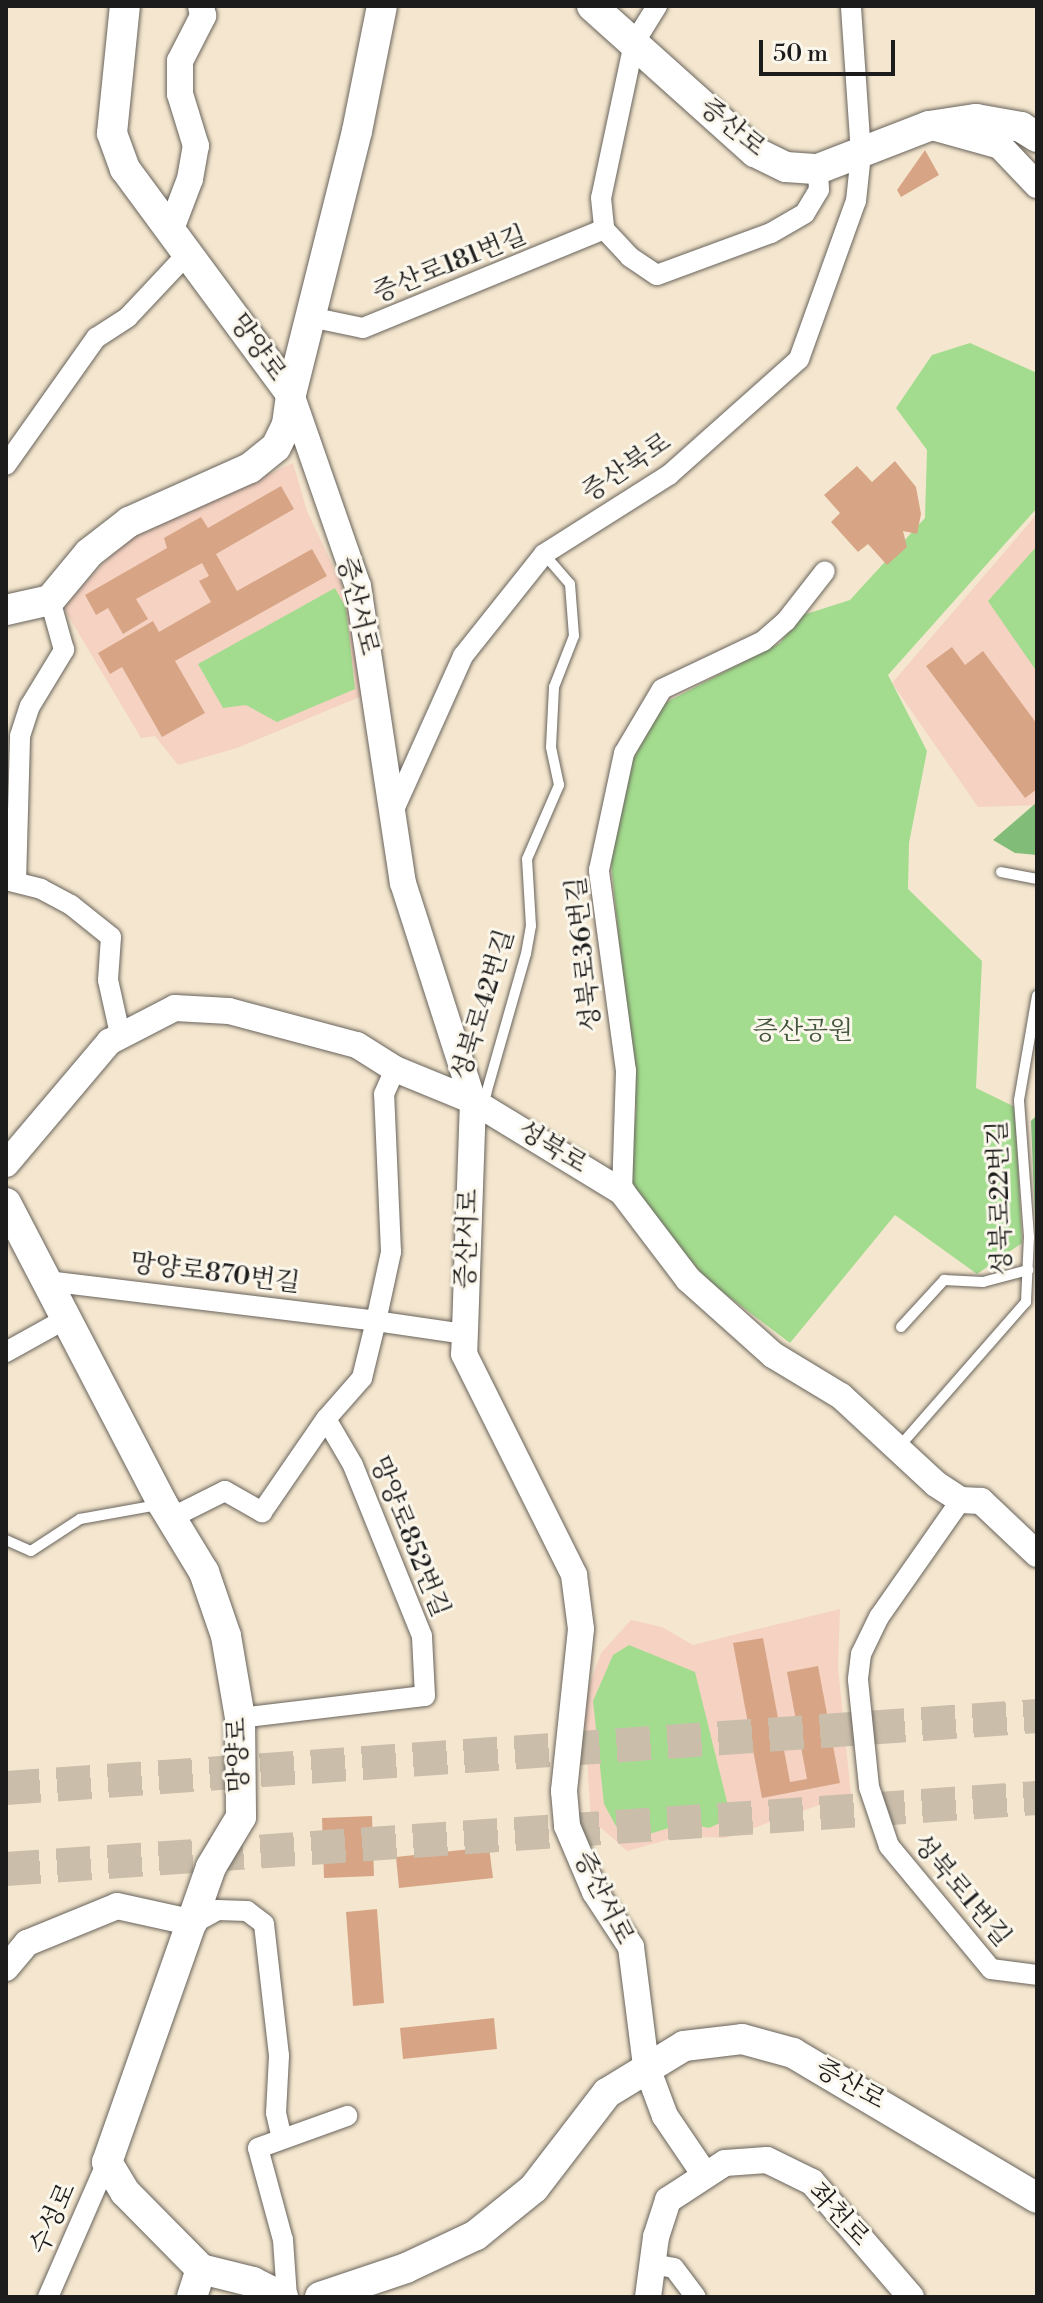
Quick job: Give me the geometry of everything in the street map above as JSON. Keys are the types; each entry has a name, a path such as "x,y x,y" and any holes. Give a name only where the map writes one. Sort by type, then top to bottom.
{"main road":[{"name":"망양로","path":"50,600 89,553 129,522 250,468 276,447 287,424 291,394 125,169 112,133 125,6"},
{"path":"291,394 382,6"},
{"name":"증산로","path":"592,6 755,152 786,167 818,169 929,126 976,119 1021,127 1037,137"},
{"path":"6,610 50,600"},
{"name":"망양로","path":"6,1203 168,1510 204,1572 226,1636 240,1718 241,1817 211,1867 194,1923 107,2162"},
{"name":"증산로","path":"320,2297 406,2268 476,2235 534,2188 607,2093 646,2065 684,2046 742,2039 793,2053 1037,2198"},
{"path":"107,2162 125,2192 197,2283 253,2282 285,2297"}],"street":[{"path":"6,465 96,338 128,317 180,241 196,146 180,94 180,61 203,16 201,6"},
{"path":"657,6 634,43 601,198 604,229 657,275 696,265 805,213 819,190 818,169"},
{"name":"증산북로","path":"392,814 463,656 544,554 669,475 799,359 845,241 861,154 851,6"},
{"path":"929,126 1000,146 1037,185"},
{"name":"증산로181번길","path":"310,317 363,328 604,229"},
{"name":"증산서로","path":"291,394 358,586 403,883 473,1101 464,1354 574,1575 581,1629 564,1791 567,1826 595,1892 631,1947 646,2065"},
{"name":"성북로36번길","path":"622,1192 626,1071 599,870 624,753 662,689 763,641 786,621 825,571"},
{"path":"50,600 64,650 30,706 20,736 11,881 71,905 111,937 108,980 120,1034"},
{"name":"성북로","path":"6,1164 120,1034 175,1008 229,1011 357,1045 395,1069 473,1101 622,1192 688,1279 773,1355 841,1396 897,1448 961,1500 981,1501 1037,1554"},
{"path":"168,1510 225,1491 262,1512 326,1419 362,1378 391,1252 384,1094 395,1069"},
{"name":"망양로870번길","path":"47,1281 376,1321"},
{"path":"6,1352 67,1318"},
{"path":"376,1321 464,1334"},
{"name":"망양로852번길","path":"240,1718 425,1696 422,1636 353,1465 326,1419"},
{"name":"성북로1번길","path":"961,1500 879,1617 861,1654 858,1680 869,1787 889,1846 991,1969 1037,1975"},
{"path":"6,1968 27,1943 117,1906 194,1923 217,1910 247,1911 264,1924 279,2056 276,2113 282,2138"},
{"path":"646,2065 665,2116 705,2175"},
{"path":"285,2297 283,2240 258,2156 264,2143 347,2116"},
{"name":"좌천로","path":"648,2297 652,2264 668,2200 725,2163 767,2160 812,2182 911,2297"},
{"name":"수성로","path":"48,2297 107,2162"},
{"path":"652,2264 674,2268 696,2297"}],"lane":[{"name":"성북로42번길","path":"473,1101 486,1094 526,954 531,926 527,859 559,785 551,747 554,687 574,636 570,584 544,554"},
{"path":"1001,872 1037,879"},
{"name":"성북로22번길","path":"897,1448 1026,1302 1028,1270 1019,1100 1037,996"},
{"path":"901,1327 944,1280 983,1282 1028,1270"},
{"path":"6,1540 31,1551 80,1519 168,1510"}],"shaded area":[{"path":"293,463 307,511 351,604 362,696 237,748 178,765 155,736 141,738 63,607 127,538"},
{"path":"1037,514 1037,805 978,807 892,683"},
{"path":"840,1609 838,1668 851,1794 725,1838 681,1836 627,1851 591,1819 583,1702 601,1653 631,1620 662,1627 693,1645"}],"green space":[{"name":"증산공원","path":"970,343 1037,373 1037,508 888,675 927,751 909,843 908,889 982,961 976,1088 1015,1107 1022,1243 977,1274 895,1215 790,1343 707,1280 628,1185 636,1110 610,853 629,767 663,704 780,643 800,616 850,600 925,518 927,450 896,408 932,355"},
{"path":"1037,546 1037,672 988,601"},
{"path":"335,588 346,608 355,689 277,722 246,705 223,708 198,664"},
{"path":"1037,802 1037,855 1015,853 993,840"},
{"path":"1037,1115 1037,1270 1031,1121"},
{"path":"629,1645 695,1672 731,1818 709,1828 685,1823 633,1839 617,1828 604,1804 593,1701 613,1655"}],"building":[{"path":"925,150 939,175 901,197 897,190"},
{"path":"895,461 916,487 921,514 917,534 903,531 907,547 887,565 868,544 858,552 831,522 840,513 824,495 857,466 872,482"},
{"path":"281,486 294,509 216,554 237,591 312,549 327,576 175,661 205,713 162,737 122,667 110,674 98,653 153,621 159,632 211,602 199,581 209,576 202,563 136,599 148,619 123,634 108,608 96,615 85,595 167,548 164,538 201,517 208,528"},
{"path":"952,647 965,665 983,651 1037,724 1037,789 1025,798 926,666"},
{"path":"763,1638 790,1782 807,1779 787,1672 818,1666 840,1783 762,1798 733,1643"},
{"path":"372,1816 374,1876 324,1878 322,1818"},
{"path":"489,1847 493,1878 399,1888 396,1857"},
{"path":"377,1909 384,2003 353,2006 346,1912"},
{"path":"494,2018 497,2049 403,2059 400,2028"}],"tunnel":[{"path":"6,1788 1037,1716"},
{"path":"6,1869 1037,1798"}]}
